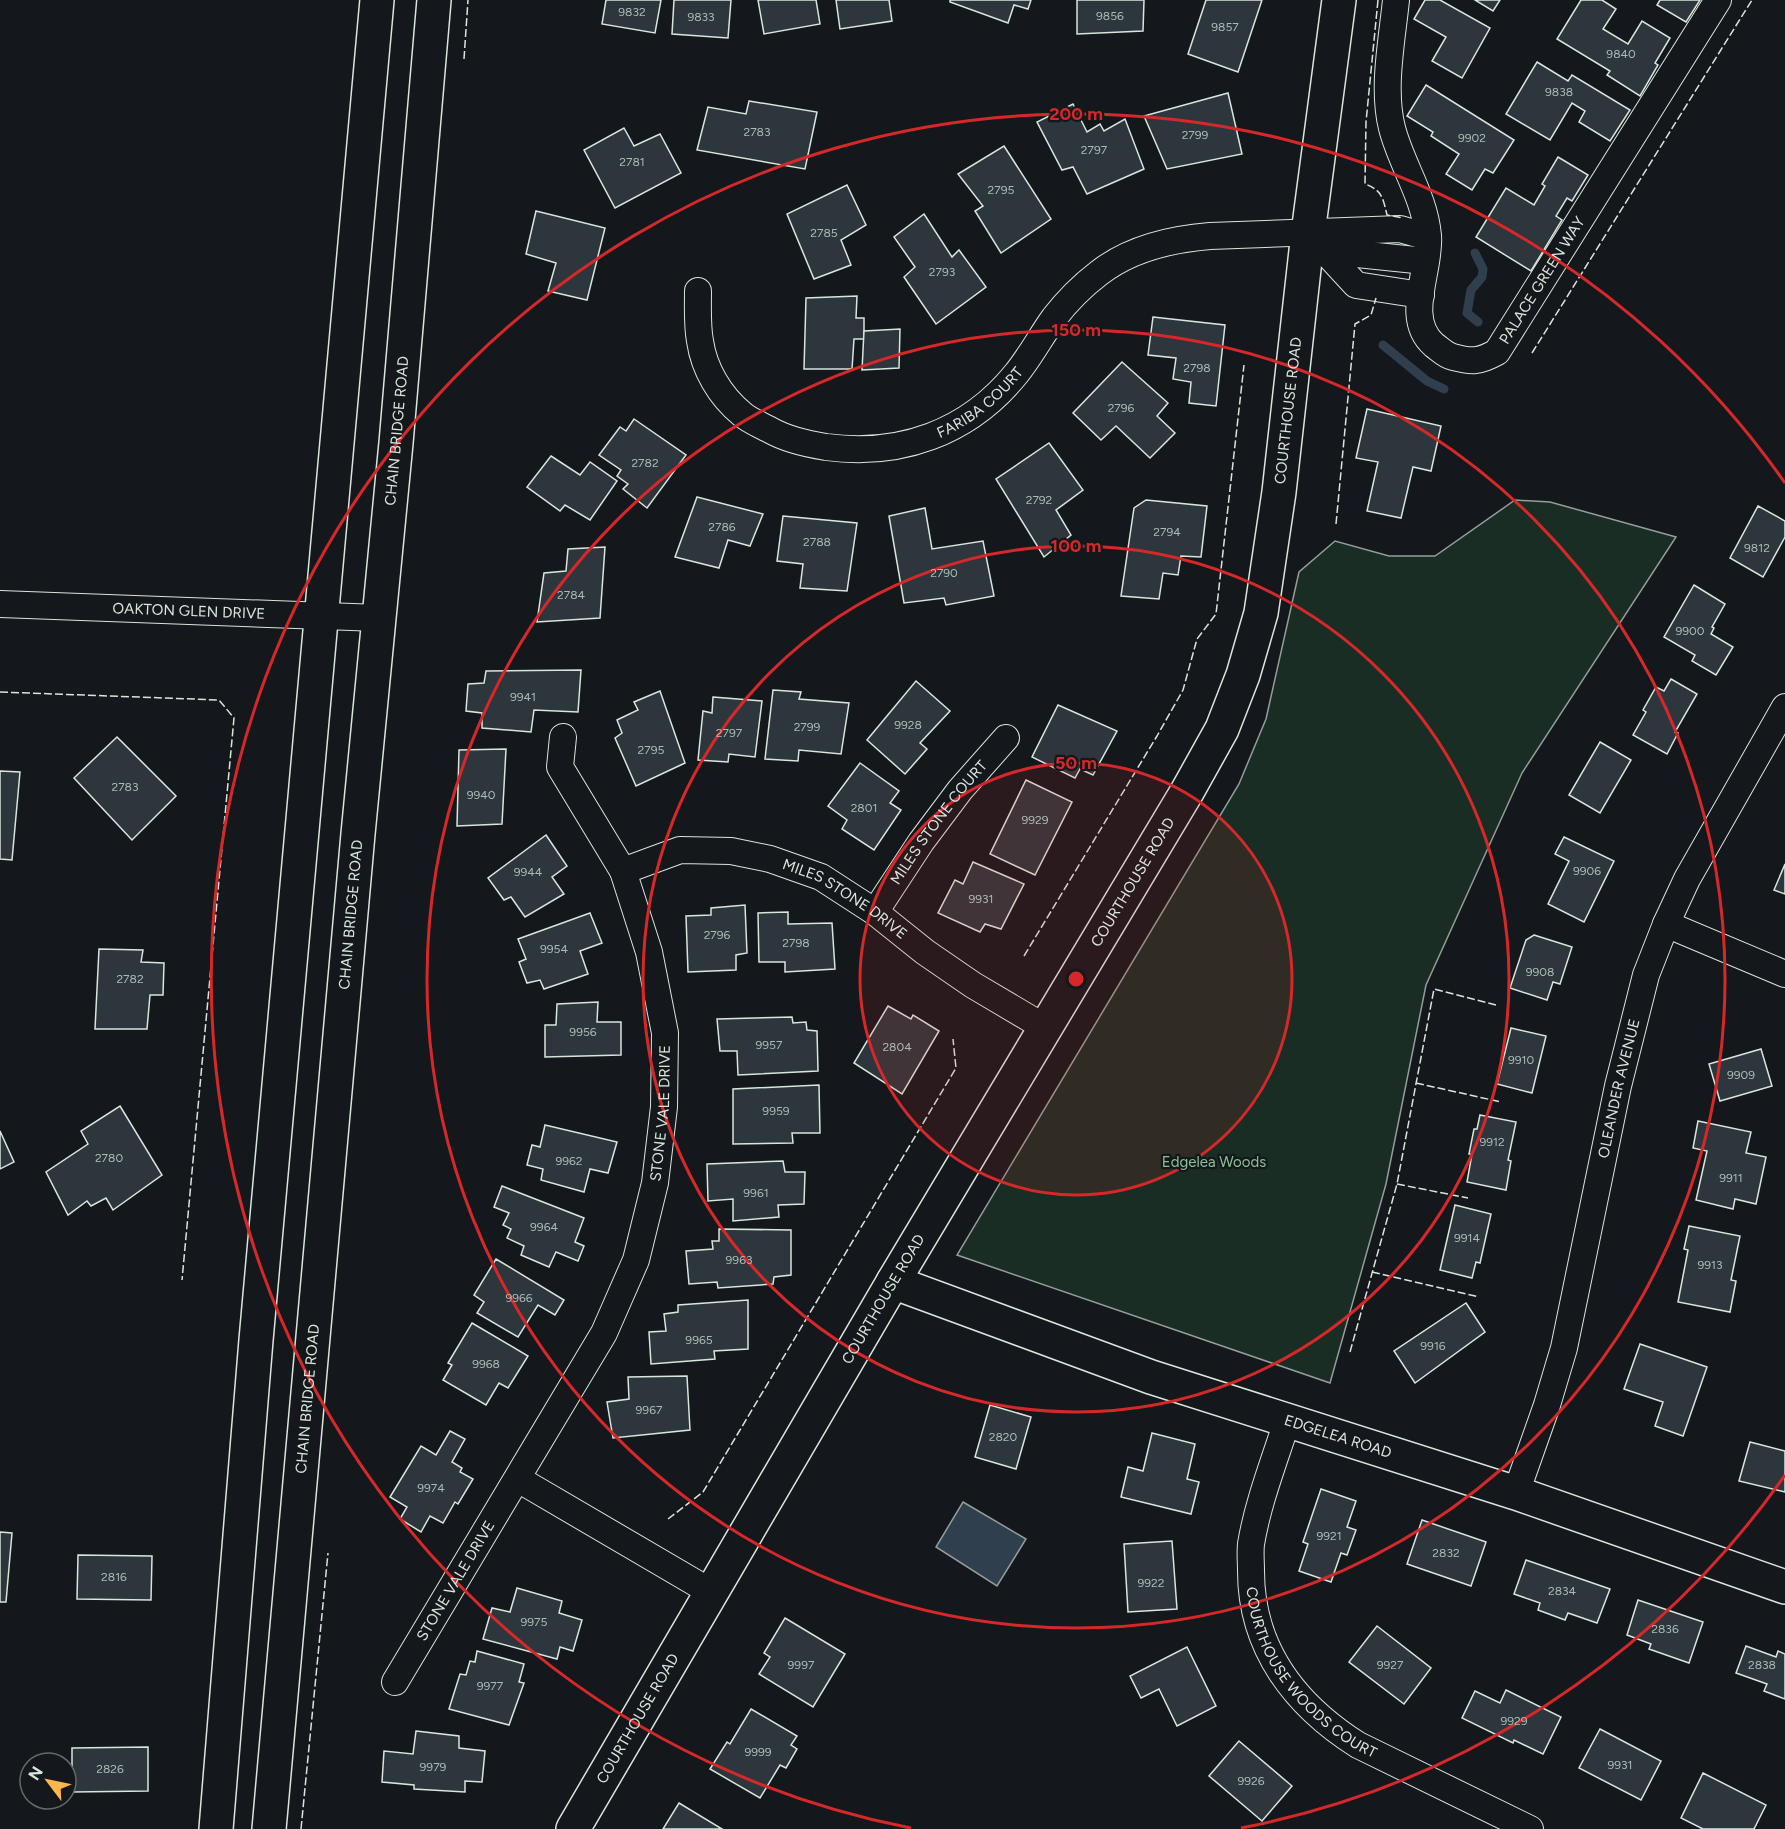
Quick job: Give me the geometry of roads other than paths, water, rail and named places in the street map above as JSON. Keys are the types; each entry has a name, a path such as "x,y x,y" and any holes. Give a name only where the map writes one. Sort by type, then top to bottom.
{"main road":[{"path":"216,1829 256,1340 377,0"},
{"name":"CHAIN BRIDGE ROAD","path":"269,1829 397,431 434,0"},
{"name":"COURTHOUSE ROAD","path":"573,1829 893,1282 1188,790 1222,729 1243,675 1261,613 1279,492 1308,233 1339,0"},
{"name":"EDGELEA ROAD","path":"893,1282 1151,1377 1516,1493 1785,1587"}],"street":[{"name":"PALACE GREEN WAY","path":"1396,0 1386,98 1391,127 1424,213 1427,249 1420,295 1420,323 1428,340 1446,355 1468,361 1483,360 1497,352 1718,0"},
{"path":"1308,233 1357,254 1427,249"},
{"path":"1308,233 1356,285 1420,295"},
{"name":"FARIBA COURT","path":"698,291 700,341 706,367 725,397 744,416 776,433 809,444 849,450 884,449 939,434 962,422 997,395 1016,374 1056,316 1075,294 1101,272 1127,257 1160,244 1189,238 1308,233"},
{"name":"OAKTON GLEN DRIVE","path":"0,604 321,614 379,618"},
{"name":"OLEANDER AVENUE","path":"1516,1493 1564,1348 1618,1086 1646,975 1665,924 1688,879 1785,706"},
{"name":"STONE VALE DRIVE","path":"395,1682 604,1333 636,1260 655,1184 664,1107 665,1033 649,952 623,871 560,767 563,737"},
{"name":"MILES STONE COURT","path":"875,912 921,842 960,790 1006,738"},
{"name":"MILES STONE DRIVE","path":"623,871 680,850 731,851 770,859 820,877 875,912 925,952 973,985 1044,1027"},
{"path":"1665,924 1785,974"},
{"name":"COURTHOUSE WOODS COURT","path":"1287,1421 1257,1514 1251,1547 1253,1602 1261,1631 1273,1659 1289,1685 1302,1700 1338,1732 1358,1745 1530,1829"},
{"path":"518,1479 711,1592"}],"water":[{"path":"963,1502 1026,1539 997,1586 936,1547"}],"waterway":[{"path":"1475,253 1483,269 1482,277 1471,290 1467,313 1478,322"},
{"path":"1383,345 1427,381 1444,389"}],"park label":[{"name":"Edgelea Woods","path":"1214,1162"}]}
